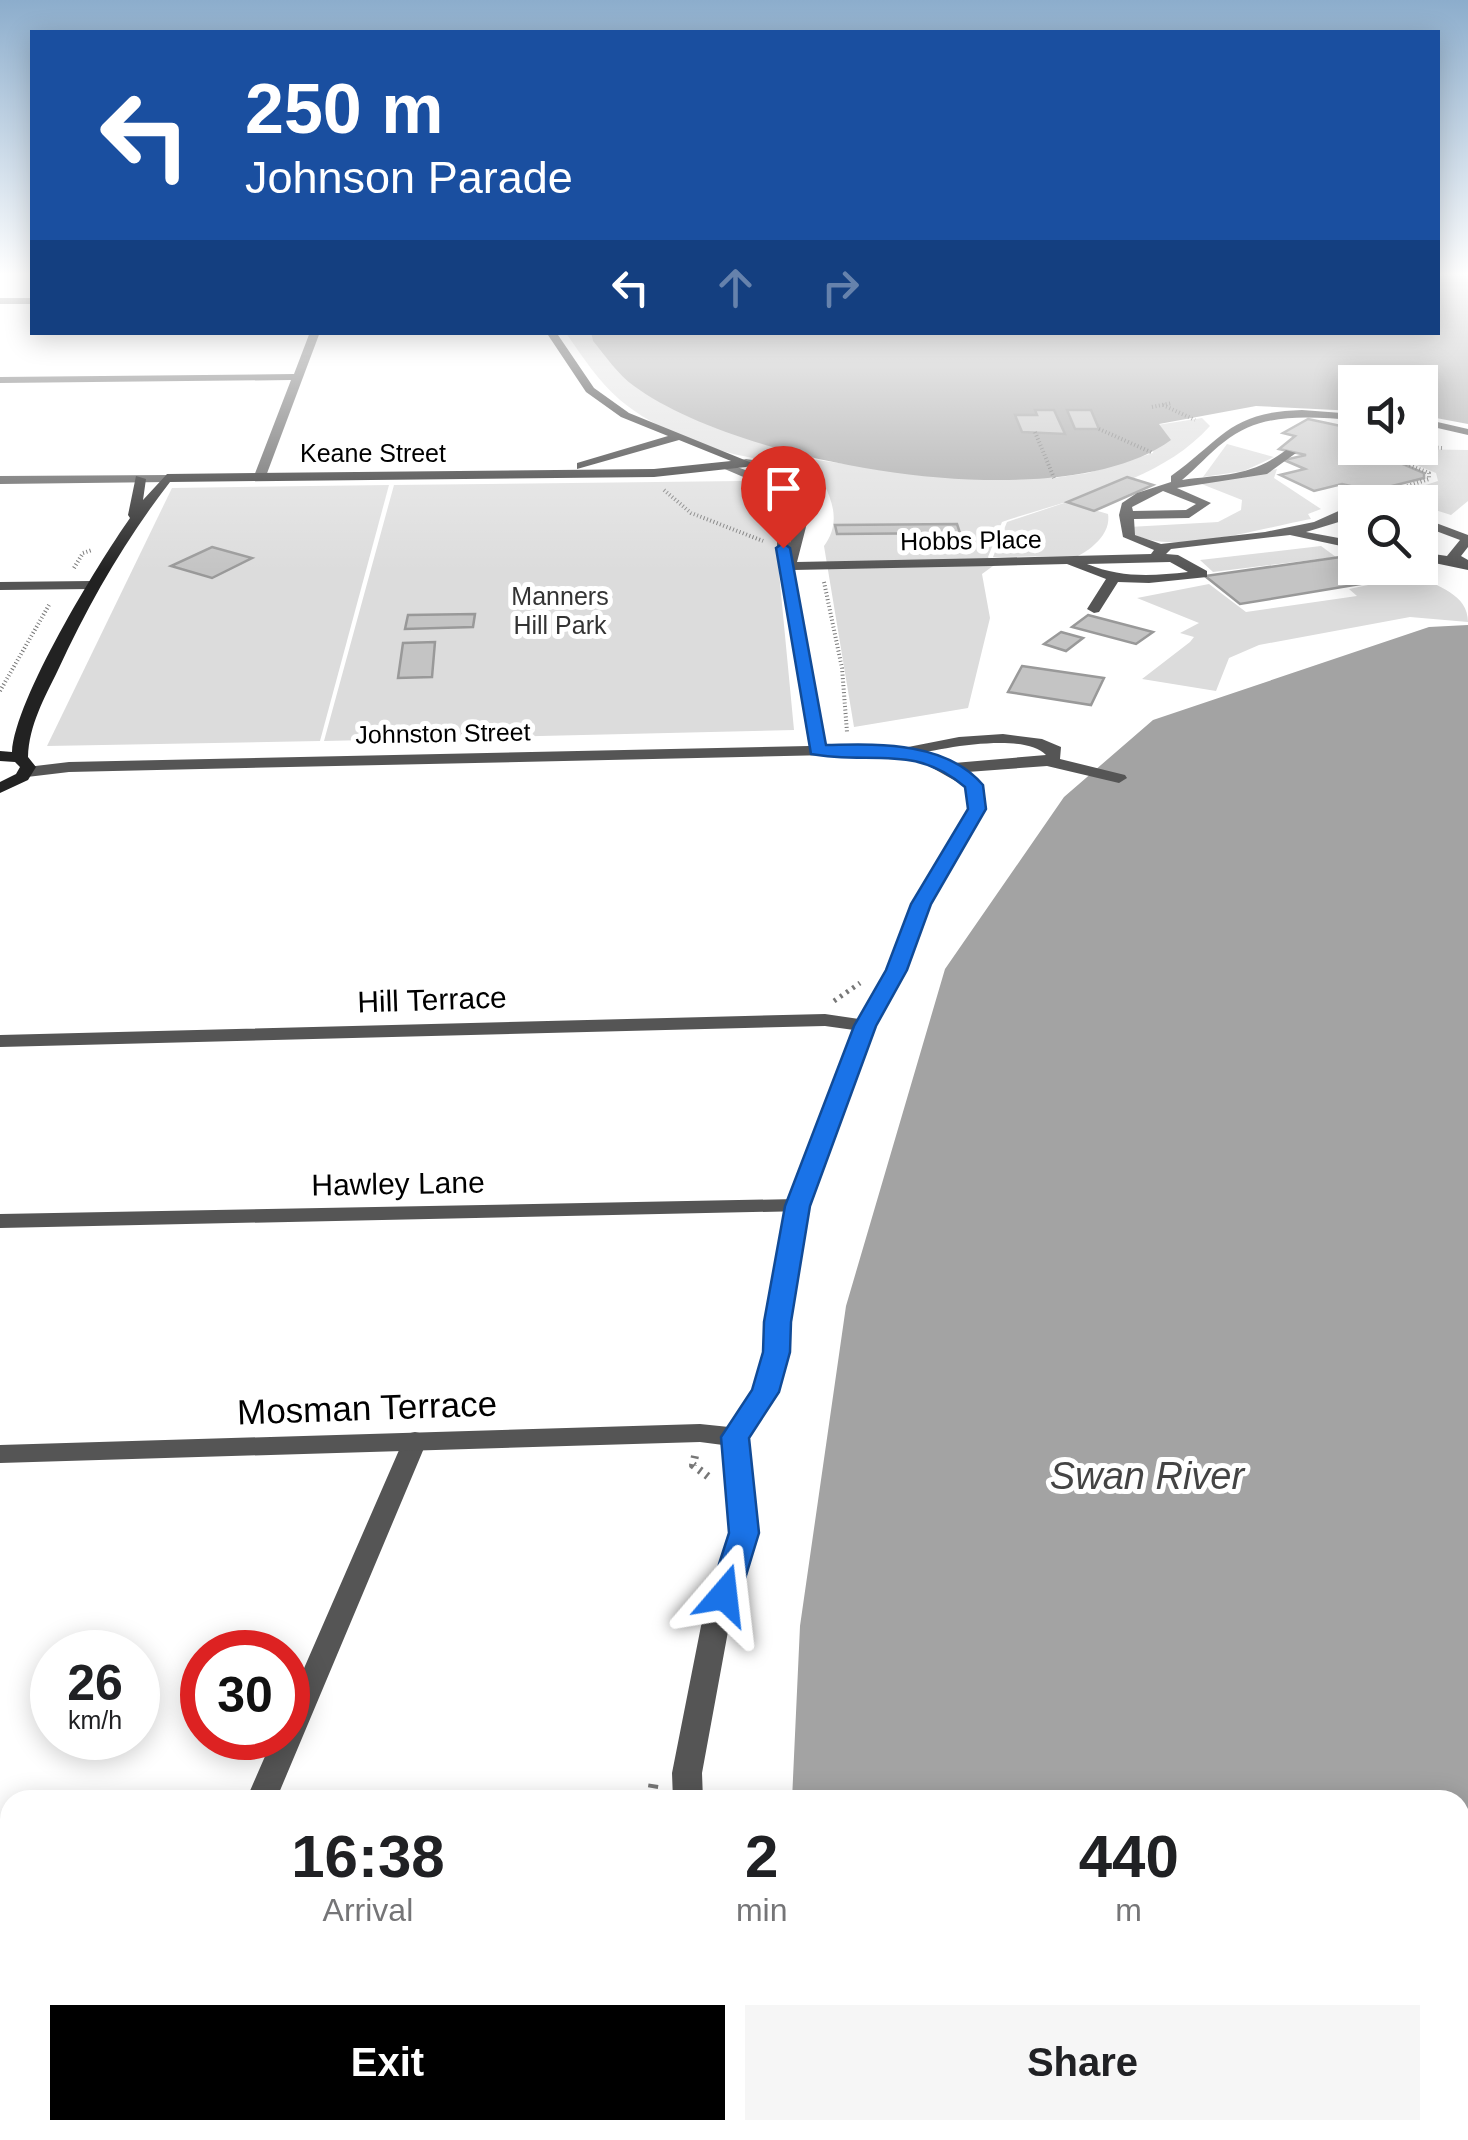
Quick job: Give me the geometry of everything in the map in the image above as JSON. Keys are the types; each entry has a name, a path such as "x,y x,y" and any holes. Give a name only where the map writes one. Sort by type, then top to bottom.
{"street":[{"path":"260,476 299,372"},
{"path":"578,372 590,390 655,430 746,463 782,468 797,478 802,497 799,543 789,566"},
{"path":"0,380 297,377"},
{"path":"1069,560 1131,582 1202,574 1128,537 1126,506 1205,458 1220,439 1256,416 1287,412 1338,415"},
{"path":"1438,425 1468,432"},
{"path":"525,474 609,459 674,438 726,467 766,482 783,498 783,548 818,750"},
{"path":"1166,484 1265,470 1290,453"},
{"name":"Keane Street","path":"0,480 525,474 726,467 746,463"},
{"path":"133,517 140,478"},
{"path":"24,764 0,752 20,732 91,585 133,517 167,478"},
{"path":"1125,515 1188,514 1205,502 1166,484"},
{"path":"1328,494 1338,496"},
{"path":"1159,554 1338,518"},
{"path":"1438,528 1468,539 1454,557 1466,565"},
{"path":"1284,532 1338,541"},
{"name":"Hobbs Place","path":"789,566 1069,560 1159,554"},
{"path":"1438,560 1466,565"},
{"path":"1094,609 1113,578"},
{"path":"0,586 91,585"},
{"path":"20,732 24,764"},
{"path":"904,752 948,742 1037,742 1055,750 1054,758 1047,761"},
{"name":"Johnston Street","path":"24,764 70,767 818,750 904,752"},
{"path":"904,752 954,768 1047,761 1119,778"},
{"path":"1,788 24,764"},
{"path":"688,1790 687,1773 715,1626 744,1533 735,1437 765,1392 777,1352 777,1322 797,1206 865,1026 896,970 921,904 977,809 974,785 954,768"},
{"name":"Hill Terrace","path":"0,1042 820,1020 865,1026"},
{"name":"Hawley Lane","path":"0,1221 797,1206"},
{"name":"Mosman Terrace","path":"0,1454 700,1433 735,1437"},
{"path":"265,1790 415,1441"}],"path":[{"path":"1152,407 1172,402"},
{"path":"1162,405 1195,420"},
{"path":"1100,429 1153,453"},
{"path":"1035,432 1054,478"},
{"path":"1409,465 1429,474 1429,480 1415,485"},
{"path":"69,578 83,552 100,548"},
{"path":"821,566 842,668 846,729 858,738"},
{"path":"0,691 54,597 50,595"}],"green space":[{"path":"594,372 650,372 810,459 931,476 1054,478 1088,473 1153,453 1157,425 1202,418 1210,426 1189,446 1140,475 1002,522 988,557 993,566 982,574 990,618 968,708 854,727 824,546 833,513 827,491 810,460 762,459 710,447 661,427 612,393"},
{"path":"1227,444 1274,457 1244,471 1203,477"},
{"path":"1438,450 1468,450 1468,501 1451,515 1438,511 1438,485 1425,485 1438,481 1436,473 1416,465 1438,465"},
{"path":"1277,469 1274,478 1321,509 1308,514 1311,519 1193,541 1149,540 1132,533 1129,527 1218,522 1241,510 1242,500 1199,483"},
{"name":"Manners Hill Park","path":"741,481 779,499 778,562 794,730 324,741 394,485"},
{"path":"389,485 320,741 47,746 172,488"},
{"path":"1067,502 1108,514 1104,534 1089,549 1078,556 993,557 1007,522"},
{"path":"1321,546 1336,557 1213,572 1200,560"},
{"path":"1209,584 1246,612 1357,596 1349,589 1368,585 1436,585 1457,598 1467,612 1468,622 1410,617 1259,645 1229,658 1216,691 1142,679 1190,642 1194,637 1180,633 1199,623 1137,598"}],"water":[{"path":"619,372 1338,372 1338,410 1256,406 1159,424 1171,440 1120,464 1055,477 980,480 901,473 821,459 747,439 683,414 634,386"},
{"path":"1438,372 1468,372 1468,424 1438,418"},
{"name":"Swan River","path":"1468,625 1468,1790 792,1790 800,1626 846,1306 945,969 1064,797 1153,720 1429,627"}],"building":[{"path":"1035,410 1054,410 1065,434 1022,432 1015,415 1037,415"},
{"path":"1067,410 1091,410 1099,429 1075,429"},
{"path":"1308,419 1338,425 1338,465 1405,465 1424,473 1424,478 1396,485 1342,484 1314,491 1280,475 1305,469 1284,460 1306,455 1279,449 1295,436 1283,433"},
{"path":"1127,477 1153,485 1094,511 1067,502"},
{"path":"957,524 960,533 837,534 835,525"},
{"path":"212,547 252,558 212,578 171,566"},
{"path":"1338,557 1338,585 1354,585 1240,604 1205,576"},
{"path":"475,614 473,627 405,629 408,615"},
{"path":"1088,615 1153,632 1136,644 1072,627"},
{"path":"1061,632 1083,638 1066,651 1044,644"},
{"path":"435,642 432,677 398,678 403,643"},
{"path":"1022,666 1104,678 1091,705 1008,692"}],"route":[{"path":"724,1595 744,1533 735,1437 765,1392 777,1352 777,1322 797,1206 865,1026 896,970 921,904 967,832 977,809 974,785 954,768 889,750 818,750 783,548"}]}
